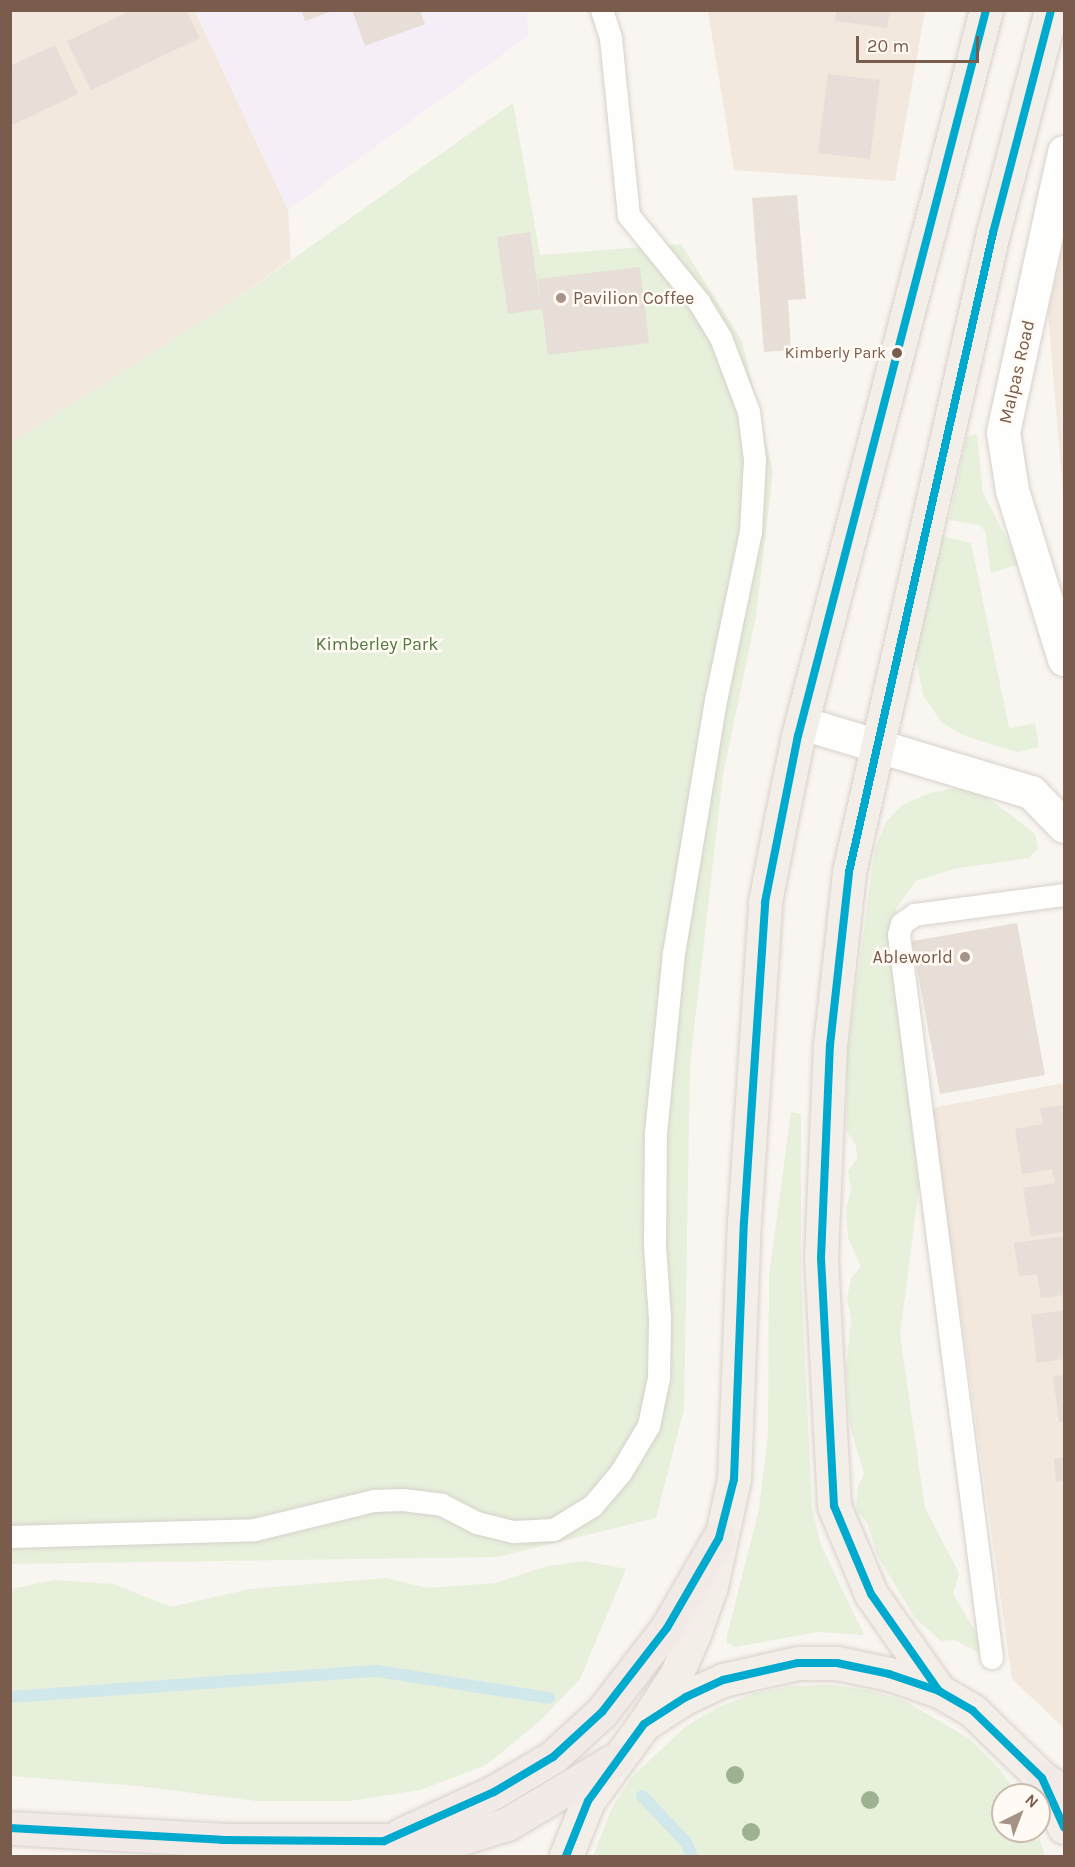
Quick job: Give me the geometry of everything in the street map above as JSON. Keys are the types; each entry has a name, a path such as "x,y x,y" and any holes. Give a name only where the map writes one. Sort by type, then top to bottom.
{"highway":[{"path":"384,1841 494,1792 553,1757 602,1712 667,1628 719,1538"},
{"path":"10,1828 222,1840 454,1840 507,1824 616,1759"}],"main road":[{"path":"566,1857 588,1801 616,1759 644,1724 676,1675 711,1586 719,1538 734,1479 744,1222 765,902 802,723 986,10"},
{"path":"939,1691 871,1594 834,1506 827,1420 821,1258 830,1045 849,872 993,233 1051,10"},
{"path":"644,1724 686,1696 723,1680 798,1663 837,1663 889,1674 939,1691 973,1711 1053,1785 1065,1827"}],"street":[{"name":"Malpas Road","path":"1065,152 1003,432 1012,490 1065,659"},
{"path":"802,723 1031,792 1065,826"}],"lane":[{"path":"10,1537 255,1530 374,1501 403,1500 442,1505 477,1523 514,1532 554,1530 593,1506 621,1473 649,1426 658,1378 660,1318 655,1245 656,1133 674,954 716,701 751,532 754,460 750,412 721,338 699,302 629,216 611,38 602,10"},
{"path":"992,1658 899,935 902,924 915,915 1065,895"}],"shaded area":[{"path":"11,11 195,11 288,210 291,259 232,302 11,443"},
{"path":"195,11 527,11 528,36 288,210"},
{"path":"708,11 925,11 895,181 734,170"},
{"path":"1064,243 1064,507 1048,312"},
{"path":"1064,1083 1064,1728 1012,1679 932,1108"}],"green space":[{"name":"Kimberley Park","path":"513,103 540,255 681,244 742,341 773,471 756,616 723,775 690,1065 684,1409 656,1518 497,1557 11,1564 11,443 232,302"},
{"path":"977,434 983,493 1020,564 991,573 985,531 979,525 949,520 967,437"},
{"path":"942,536 971,543 1009,728 1035,723 1039,747 1017,752 965,736 942,723 923,695 916,658"},
{"path":"955,788 978,792 1011,815 1035,834 1038,848 1029,858 953,869 916,881 897,907 889,935 919,1187 900,1335 925,1508 959,1573 953,1594 985,1647 981,1654 955,1640 941,1641 915,1618 877,1555 868,1524 856,1509 858,1487 864,1474 850,1426 846,1372 851,1319 847,1298 851,1278 861,1267 848,1238 846,1208 851,1191 848,1171 857,1159 856,1145 847,1132 847,1054 875,849 886,822 902,805 930,793"},
{"path":"791,1112 801,1114 801,1273 812,1508 821,1545 864,1635 817,1632 735,1647 727,1643 727,1636 759,1509 768,1434 769,1276"},
{"path":"584,1561 626,1569 580,1679 540,1721 486,1765 420,1790 350,1801 256,1801 138,1786 11,1776 11,1589 54,1580 113,1584 171,1607 250,1589 385,1578 428,1588 495,1583 548,1566"},
{"path":"830,1685 868,1690 905,1701 970,1739 997,1766 1009,1783 991,1783 991,1843 1041,1843 1045,1856 593,1856 611,1810 631,1778 686,1726 719,1707 755,1693 792,1686"}],"building":[{"path":"132,10 186,10 200,38 91,90 67,41"},
{"path":"301,10 332,10 332,11 305,21"},
{"path":"352,10 420,10 425,24 365,46"},
{"path":"837,10 890,10 887,28 835,21"},
{"path":"55,45 78,94 10,126 10,66"},
{"path":"828,74 880,80 870,159 818,153"},
{"path":"797,195 806,299 788,300 791,350 764,352 752,198"},
{"path":"530,232 540,302 538,279 640,267 649,343 548,355 542,309 508,314 497,237"},
{"path":"1017,923 1045,1075 940,1094 912,941"},
{"path":"1064,1105 1064,1232 1031,1236 1023,1188 1055,1183 1052,1169 1022,1174 1015,1129 1043,1124 1040,1108"},
{"path":"1064,1236 1064,1295 1041,1298 1037,1274 1019,1276 1014,1243"},
{"path":"1064,1310 1064,1359 1037,1363 1031,1315"},
{"path":"1064,1375 1064,1422 1059,1422 1053,1376"},
{"path":"1064,1457 1064,1481 1056,1482 1054,1459"}],"waterway":[{"path":"10,1697 377,1671 549,1698"},
{"path":"642,1796 686,1842 692,1856"}],"transit line":[{"path":"10,1828 222,1840 384,1841 494,1792 553,1757 602,1712 667,1628 719,1538 734,1479 744,1222 765,902 798,736 986,10"},
{"path":"939,1691 871,1594 834,1506 821,1258 830,1045 849,872 993,233 1051,10"},
{"path":"566,1856 588,1801 644,1724 686,1697 723,1680 798,1663 837,1663 889,1674 939,1691 973,1711 1042,1778 1064,1827"}],"place":[{"name":"Pavilion Coffee","path":"561,298"},
{"name":"Kimberly Park","path":"897,353"},
{"name":"Ableworld","path":"965,957"}]}
